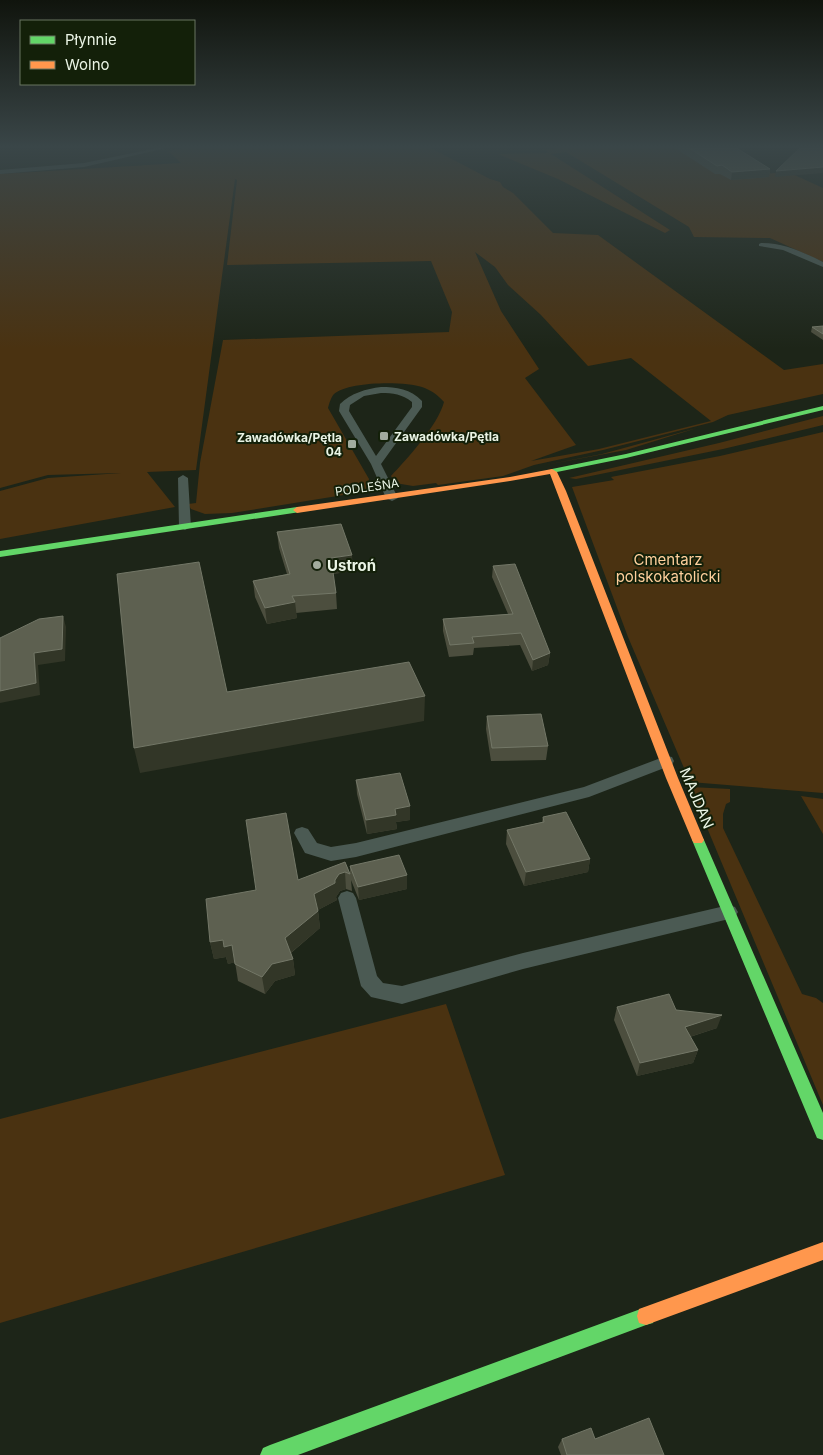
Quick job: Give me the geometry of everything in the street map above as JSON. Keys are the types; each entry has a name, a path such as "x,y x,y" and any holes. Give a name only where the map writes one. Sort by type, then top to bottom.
{"street":[{"name":"PODLEŚNA","path":"0,554 392,498 553,472 823,408"},
{"name":"MAJDAN","path":"553,472 666,761 823,1132"},
{"path":"270,1455 823,1251"}],"lane":[{"path":"761,245 775,245 792,249 823,265"},
{"path":"376,464 417,407 417,401 412,395 402,392 374,391 361,393 345,404 344,411 376,464 392,498"},
{"path":"183,478 185,527"},
{"path":"302,833 311,848 331,854 356,850 589,791 666,761"},
{"path":"348,898 368,980 378,991 402,995 523,961 729,912"}],"green space":[{"path":"0,214 230,214 196,470 147,472 175,507 0,539 0,491 48,478 121,473 48,475 0,488"},
{"path":"233,214 534,214 553,233 598,235 784,370 823,364 823,394 728,415 713,422 603,450 534,465 503,476 438,485 436,483 413,486 395,483 391,476 429,431 444,402 431,391 414,385 390,383 364,384 341,390 334,394 328,408 369,479 367,489 356,493 232,513 205,514 191,509 188,504 196,503 200,463 223,340 449,332 452,312 431,261 227,265","holes":["475,252 495,267 508,285 541,315 588,366 631,358 711,421 599,449 531,461 576,445 525,378 539,369 501,311"]},
{"path":"627,214 645,214 670,230 665,233"},
{"path":"668,214 823,214 823,262 770,238 694,237 689,227"},
{"path":"823,416 823,425 723,449 576,479 569,478 719,443"},
{"path":"697,428 626,450 540,466 602,454"},
{"name":"Cmentarz polskokatolicki","path":"823,432 823,793 690,782 628,637 572,487 614,480 611,477 720,456"},
{"path":"690,787 730,789 730,802 726,804 723,814 723,828 802,994 816,998 823,1003 823,1105"},
{"path":"801,796 823,799 823,834"},
{"path":"446,1004 505,1175 0,1323 0,1119"}],"building":[{"path":"823,326 823,334 812,327"},
{"path":"341,524 352,555 331,558 336,593 292,596 295,602 265,608 253,581 290,574 277,532"},
{"path":"199,562 227,692 409,662 425,696 134,748 117,574"},
{"path":"515,564 550,653 533,660 521,633 472,637 474,643 450,645 443,619 513,614 493,566"},
{"path":"63,616 62,649 34,653 36,683 0,691 0,638 39,619"},
{"path":"541,714 548,746 492,748 487,716"},
{"path":"400,773 410,806 395,809 396,815 366,820 356,780"},
{"path":"566,812 590,859 526,872 507,830 544,822 543,817"},
{"path":"286,813 298,880 345,862 350,874 345,872 339,874 335,883 314,894 318,911 285,938 293,959 272,964 262,977 235,964 232,945 224,947 223,940 210,942 206,899 256,890 246,820"},
{"path":"399,855 407,875 358,887 350,866"},
{"path":"669,994 676,1010 722,1015 685,1027 698,1050 640,1063 617,1007"},
{"path":"649,1418 664,1455 567,1455 562,1439 591,1428 595,1439"}],"traffic: fast":[{"path":"552,471 626,456 823,408"},
{"path":"0,554 297,510"},
{"path":"698,840 823,1132"},
{"path":"270,1455 646,1316"}],"traffic: slow":[{"path":"297,510 510,479 552,471"},
{"path":"553,472 698,840"},
{"path":"646,1316 823,1251"}],"place":[{"name":"Zawadówka/Pętla","path":"384,436"},
{"name":"Zawadówka/Pętla 04","path":"352,444"},
{"name":"Ustroń","path":"317,565"}]}
